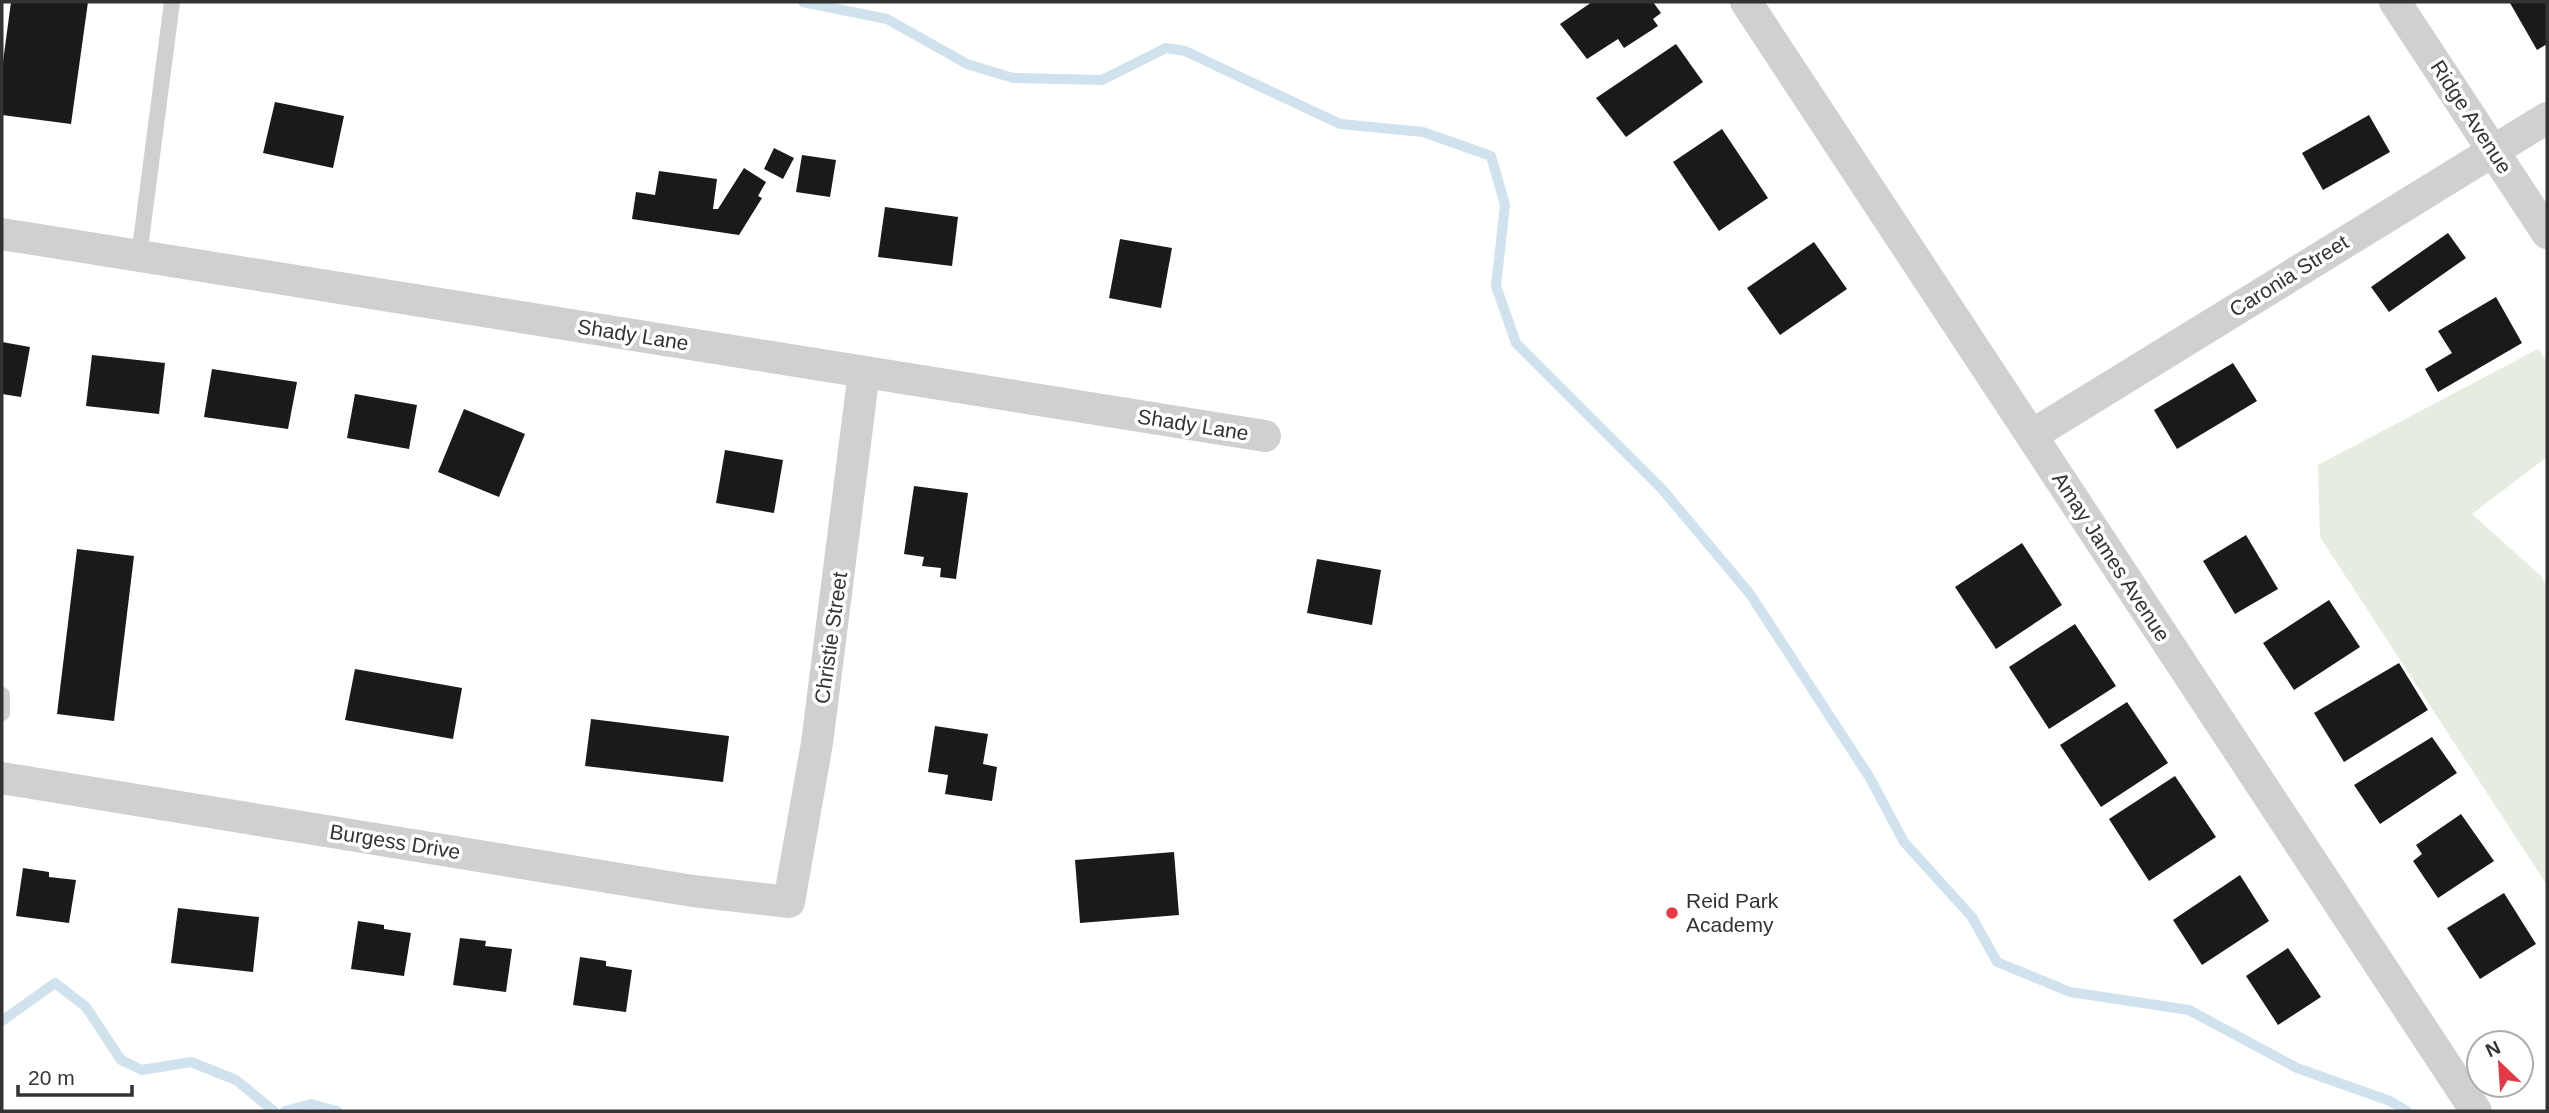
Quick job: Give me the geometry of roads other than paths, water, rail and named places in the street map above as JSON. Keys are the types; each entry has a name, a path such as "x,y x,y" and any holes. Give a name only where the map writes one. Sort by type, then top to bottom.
{"street":[{"name":"Amay James Avenue","path":"1746,2 2314,869 2476,1111"},
{"name":"Ridge Avenue","path":"2395,2 2547,233"},
{"name":"Caronia Street","path":"2032,435 2547,118"},
{"name":"Shady Lane","path":"2,234 1265,436"},
{"name":"Christie Street","path":"789,902 817,743 864,372"},
{"name":"Burgess Drive","path":"2,778 693,891 789,902"}],"lane":[{"path":"139,256 172,2"},
{"path":"2,695 2,713"}],"waterway":[{"path":"803,2 887,19 967,64 1013,78 1102,80 1166,48 1185,51 1340,124 1423,132 1491,156 1505,205 1496,286 1516,343 1662,489 1750,594 1870,778 1904,842 1972,917 1997,962 2070,992 2189,1010 2297,1068 2390,1101 2407,1111"},
{"path":"2,1021 55,983 86,1007 121,1060 142,1070 191,1062 236,1080 274,1111"},
{"path":"285,1111 311,1104 337,1111"}],"place":[{"name":"Reid Park Academy","path":"1672,913"}]}
